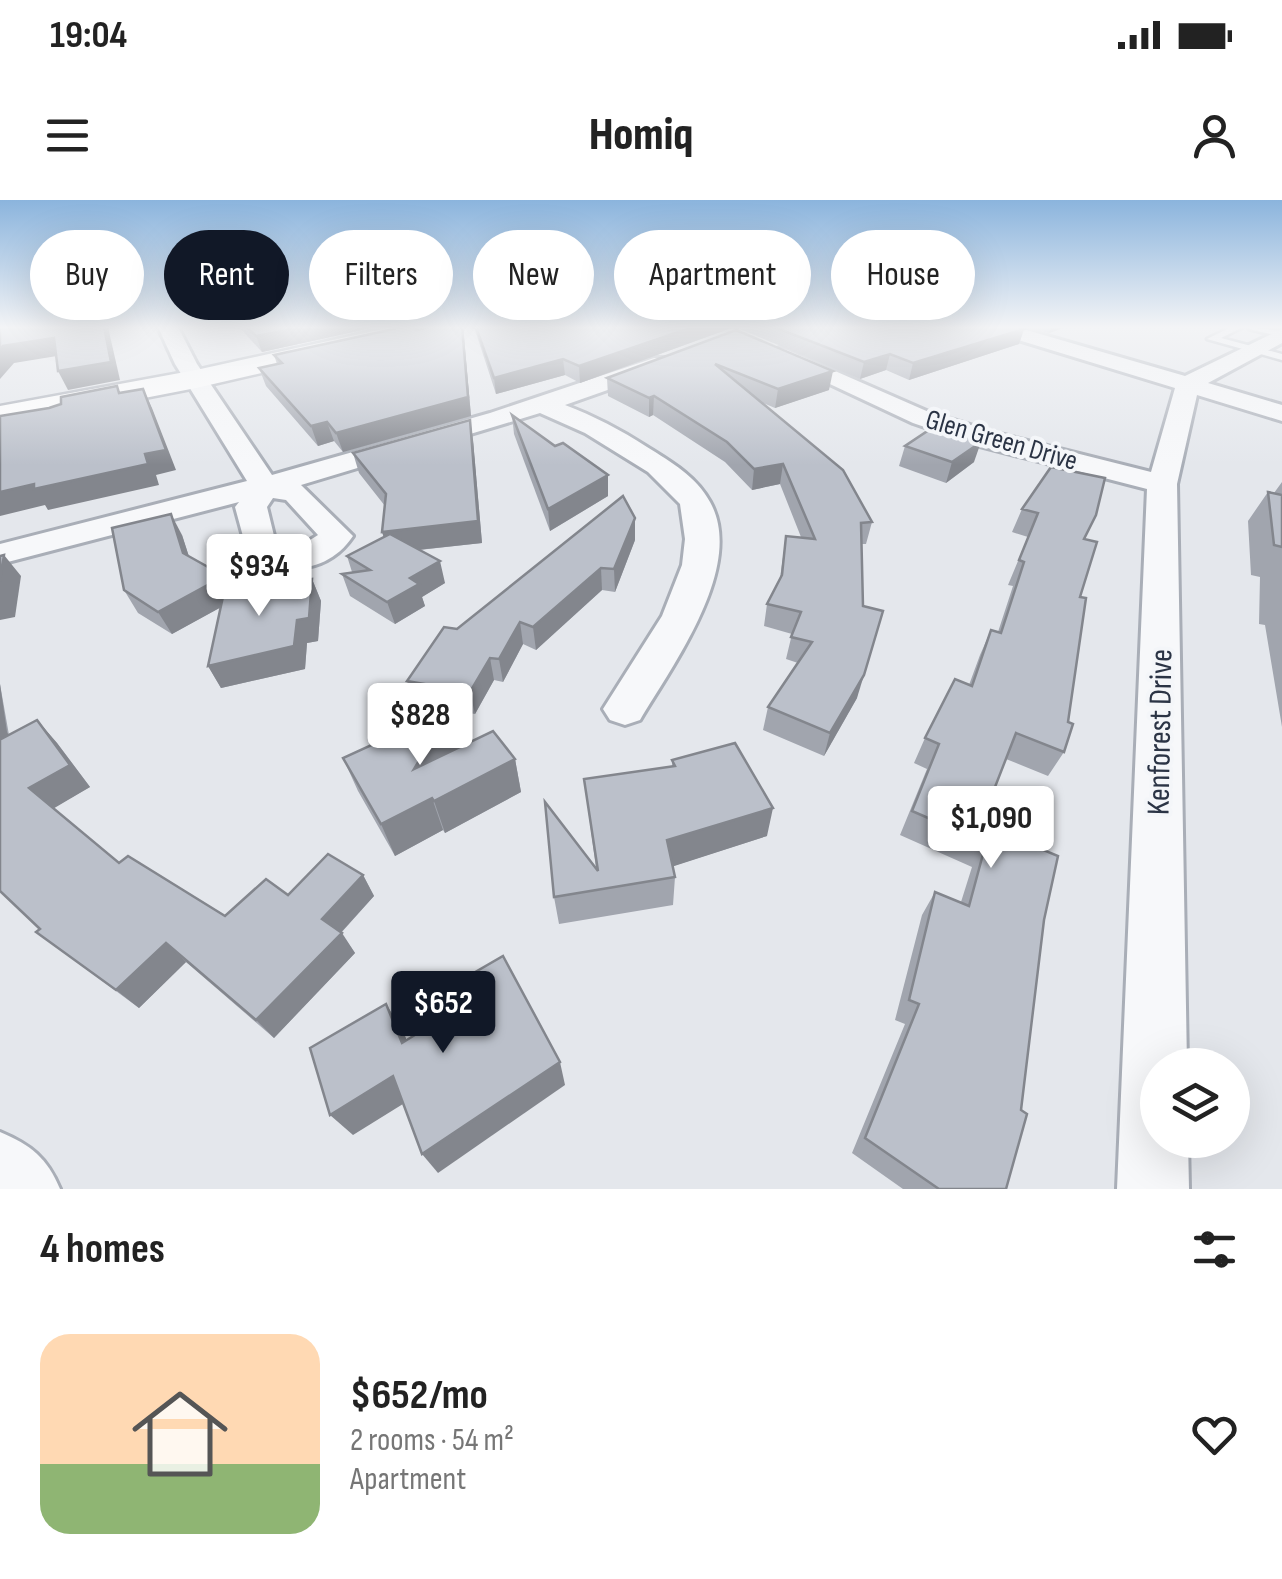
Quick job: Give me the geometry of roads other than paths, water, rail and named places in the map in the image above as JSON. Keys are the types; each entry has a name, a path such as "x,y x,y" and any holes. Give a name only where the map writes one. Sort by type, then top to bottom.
{"street":[{"path":"0,398 183,373"},
{"path":"0,416 186,373"},
{"path":"192,373 265,487"},
{"path":"0,554 265,487 546,406 635,373"},
{"name":"Glen Green Drive","path":"820,373 922,418 990,440 1162,484"},
{"path":"1152,373 1282,413"},
{"path":"1188,384 1206,373"},
{"name":"Kenforest Drive","path":"1152,1189 1162,484 1188,384"},
{"path":"546,406 584,419 669,473 699,510 699,558 684,610 625,709"},
{"path":"0,1168 24,1189"}]}
